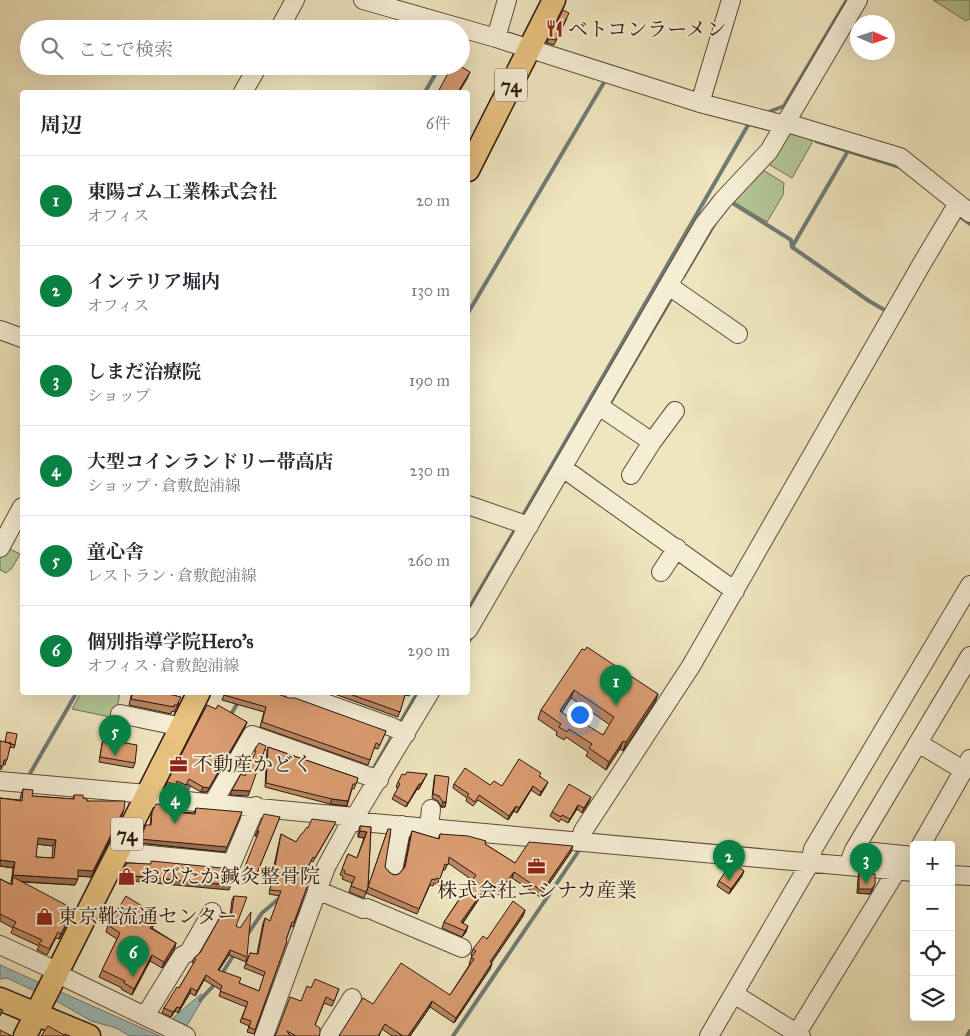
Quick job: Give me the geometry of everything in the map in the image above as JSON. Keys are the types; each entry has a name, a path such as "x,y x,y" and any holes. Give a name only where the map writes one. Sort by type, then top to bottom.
{"main road":[{"name":"74","path":"470,166 554,0"},
{"name":"74","path":"25,1036 198,695"},
{"path":"0,999 39,1010 89,1036"}],"street":[{"path":"284,20 295,0"},
{"path":"363,0 389,4 447,20"},
{"path":"497,34 506,0"},
{"path":"702,98 731,0"},
{"path":"470,626 522,524 568,471 673,289 713,212 769,151 858,0"},
{"path":"470,26 497,34 529,50 702,98 752,116 900,157 960,210 836,412 736,591 585,838"},
{"path":"244,90 253,75"},
{"path":"673,289 738,334"},
{"path":"0,330 20,337"},
{"path":"603,409 652,442"},
{"path":"631,475 675,411"},
{"path":"568,471 736,591"},
{"path":"470,506 522,524"},
{"path":"0,548 20,511"},
{"path":"661,572 677,548"},
{"path":"709,1036 811,856 970,585"},
{"path":"852,858 970,656"},
{"path":"302,695 399,730"},
{"path":"264,1036 321,892 326,867 350,818 399,730 428,695"},
{"path":"120,714 182,727"},
{"path":"213,804 252,736 372,777"},
{"path":"918,743 967,765 923,841"},
{"path":"0,782 147,794 154,798 256,806 402,825 430,819 585,838 811,856 852,858 910,856"},
{"path":"118,852 232,863 256,806"},
{"path":"393,870 402,825"},
{"path":"734,994 799,1035 905,871 852,858"},
{"path":"955,875 970,876"},
{"path":"321,892 363,909 367,908 462,948"},
{"path":"145,1016 182,956 189,952 212,912"},
{"path":"0,945 186,1036"},
{"path":"328,1036 352,998"}],"green space":[{"path":"933,0 970,0 970,19 966,21"},
{"path":"789,132 811,137 812,143 792,178 770,165 768,160"},
{"path":"763,170 784,183 783,195 767,222 734,202"},
{"path":"6,547 20,554 12,568 6,573 0,570 0,557"},
{"path":"80,695 120,695 115,718 72,709"}],"water":[{"path":"0,965 160,1036 130,1036 116,1028 91,1021 60,1003 7,978 0,979"},
{"path":"201,994 204,997 188,1024 185,1027 176,1024 173,1018"}],"building":[{"path":"563,10 569,13 556,40 550,39 549,38"},
{"path":"447,75 468,75 459,90 439,90"},
{"path":"587,647 658,694 626,742 623,741 609,762 589,748 592,744 569,729 567,732 559,727 561,724 541,710 582,649 585,650","holes":["574,690 614,717 603,735 585,724 583,727 560,711"]},
{"path":"132,695 173,695 181,697 174,707 131,699"},
{"path":"224,695 280,695 295,698 386,731 380,745 376,743 370,760 262,722 266,707"},
{"path":"352,695 405,695 400,712"},
{"path":"207,705 216,709 218,705 247,722 209,788 203,787 189,779 186,785 177,781 176,785 167,782"},
{"path":"7,732 17,734 15,745 5,742"},
{"path":"103,739 137,745 135,763 100,757"},
{"path":"0,741 11,743 7,760 4,760 3,766 0,766"},
{"path":"259,743 266,746 250,791 232,790 241,774 245,776"},
{"path":"268,747 358,778 356,784 353,784 348,801 266,783"},
{"path":"519,759 541,773 539,776 548,782 541,792 533,786 519,808 516,806 509,816 479,795 475,802 467,796 469,794 454,784 465,768 490,785 494,781 502,786"},
{"path":"407,772 427,774 408,803 394,795 400,784 398,782 402,774 405,775"},
{"path":"435,775 449,777 446,802 443,802 439,796 433,794"},
{"path":"569,784 591,797 584,808 578,805 570,819 552,812"},
{"path":"23,789 33,790 32,796 74,799 74,795 83,795 83,798 87,799 87,801 125,801 124,809 93,871 78,870 78,879 13,875 15,862 0,860 0,798 22,801","holes":["38,838 56,840 54,858 36,857"]},
{"path":"156,804 166,805 166,811 195,814 196,808 242,812 227,847 140,839 146,825 151,825 152,812"},
{"path":"264,814 280,817 257,873 244,869"},
{"path":"312,819 336,822 315,858 313,857 303,877 310,879 294,922 292,922 255,1030 249,1027 251,1021 242,1018 248,1002 220,991 222,986 206,975 197,991 191,988 180,1008 177,1007 173,1012 164,1008 177,987 179,988 196,959 194,958 200,953 223,912 231,917 234,896 247,897 236,926 240,928 251,912 247,957 230,950 218,970 241,978 239,983 259,991 265,972 246,964 250,953 258,954 265,918 270,921 281,891 270,890 272,880 280,868 275,866 281,834 296,842 308,828"},
{"path":"360,826 371,827 368,887 366,892 351,886 355,877 344,873 345,871 342,869 348,854 357,858 367,832 360,831"},
{"path":"388,829 391,829 385,867 394,875 399,874 405,867 412,831 439,839 440,834 468,836 486,841 485,844 515,863 529,842 573,846 542,891 514,872 501,889 490,881 461,922 468,926 465,931 444,922 476,875 449,857 448,865 445,864 440,879 432,879 419,909 368,887"},
{"path":"151,861 232,869 231,885 123,875 123,870 127,863 151,864"},
{"path":"732,862 744,871 731,889 719,881"},
{"path":"859,873 875,874 875,884 872,889 859,889"},
{"path":"13,877 68,906 71,915 61,934 58,932 49,949 39,944 42,940 13,927 16,922 0,914 0,879 12,885"},
{"path":"126,896 158,916 150,928 176,943 164,962 152,955 134,989 124,983 125,981 102,970 120,933 108,925"},
{"path":"513,901 525,910 456,1018 432,1001 408,1036 403,1036 385,1024 378,1036 339,1036 363,998 373,1004 401,963 450,995 474,959 471,958 476,951 473,949 483,936 487,939"},
{"path":"315,979 339,989 334,1001 326,997 315,1025 320,1028 319,1036 296,1036 287,1031 290,1036 274,1036 290,997 301,1001 307,986 311,988"},
{"path":"48,1026 64,1035 70,1036 41,1036"},
{"path":"0,1030 12,1036 0,1036"}],"waterway":[{"path":"766,113 784,106 847,0"},
{"path":"426,90 435,75"},
{"path":"470,310 606,79"},
{"path":"522,517 751,120"},
{"path":"816,141 900,167"},
{"path":"792,247 848,151"},
{"path":"731,202 791,240 792,247 869,301 888,312"},
{"path":"962,218 970,224"},
{"path":"683,277 715,223"},
{"path":"610,403 674,294"},
{"path":"470,607 516,528"},
{"path":"470,639 473,634"},
{"path":"28,777 75,695"},
{"path":"230,716 242,695"},
{"path":"399,725 416,695"},
{"path":"371,773 394,733"},
{"path":"185,794 192,781"},
{"path":"453,1036 580,849"},
{"path":"301,880 319,866"},
{"path":"247,935 262,913 282,896"},
{"path":"221,975 235,953"},
{"path":"200,1000 216,983"},
{"path":"967,1036 970,1031"}],"place":[{"name":"ベトコンラーメン","path":"554,29"},
{"name":"東陽ゴム工業株式会社","path":"616,706"},
{"name":"童心舎","path":"115,756"},
{"name":"不動産かどく","path":"179,764"},
{"name":"大型コインランドリー帯高店","path":"175,824"},
{"name":"株式会社ニシナカ産業","path":"537,866"},
{"name":"おびたか鍼灸整骨院","path":"126,876"},
{"name":"インテリア堀内","path":"729,881"},
{"name":"しまだ治療院","path":"866,884"},
{"name":"東京靴流通センター","path":"44,916"},
{"name":"個別指導学院Hero's","path":"133,977"}]}
